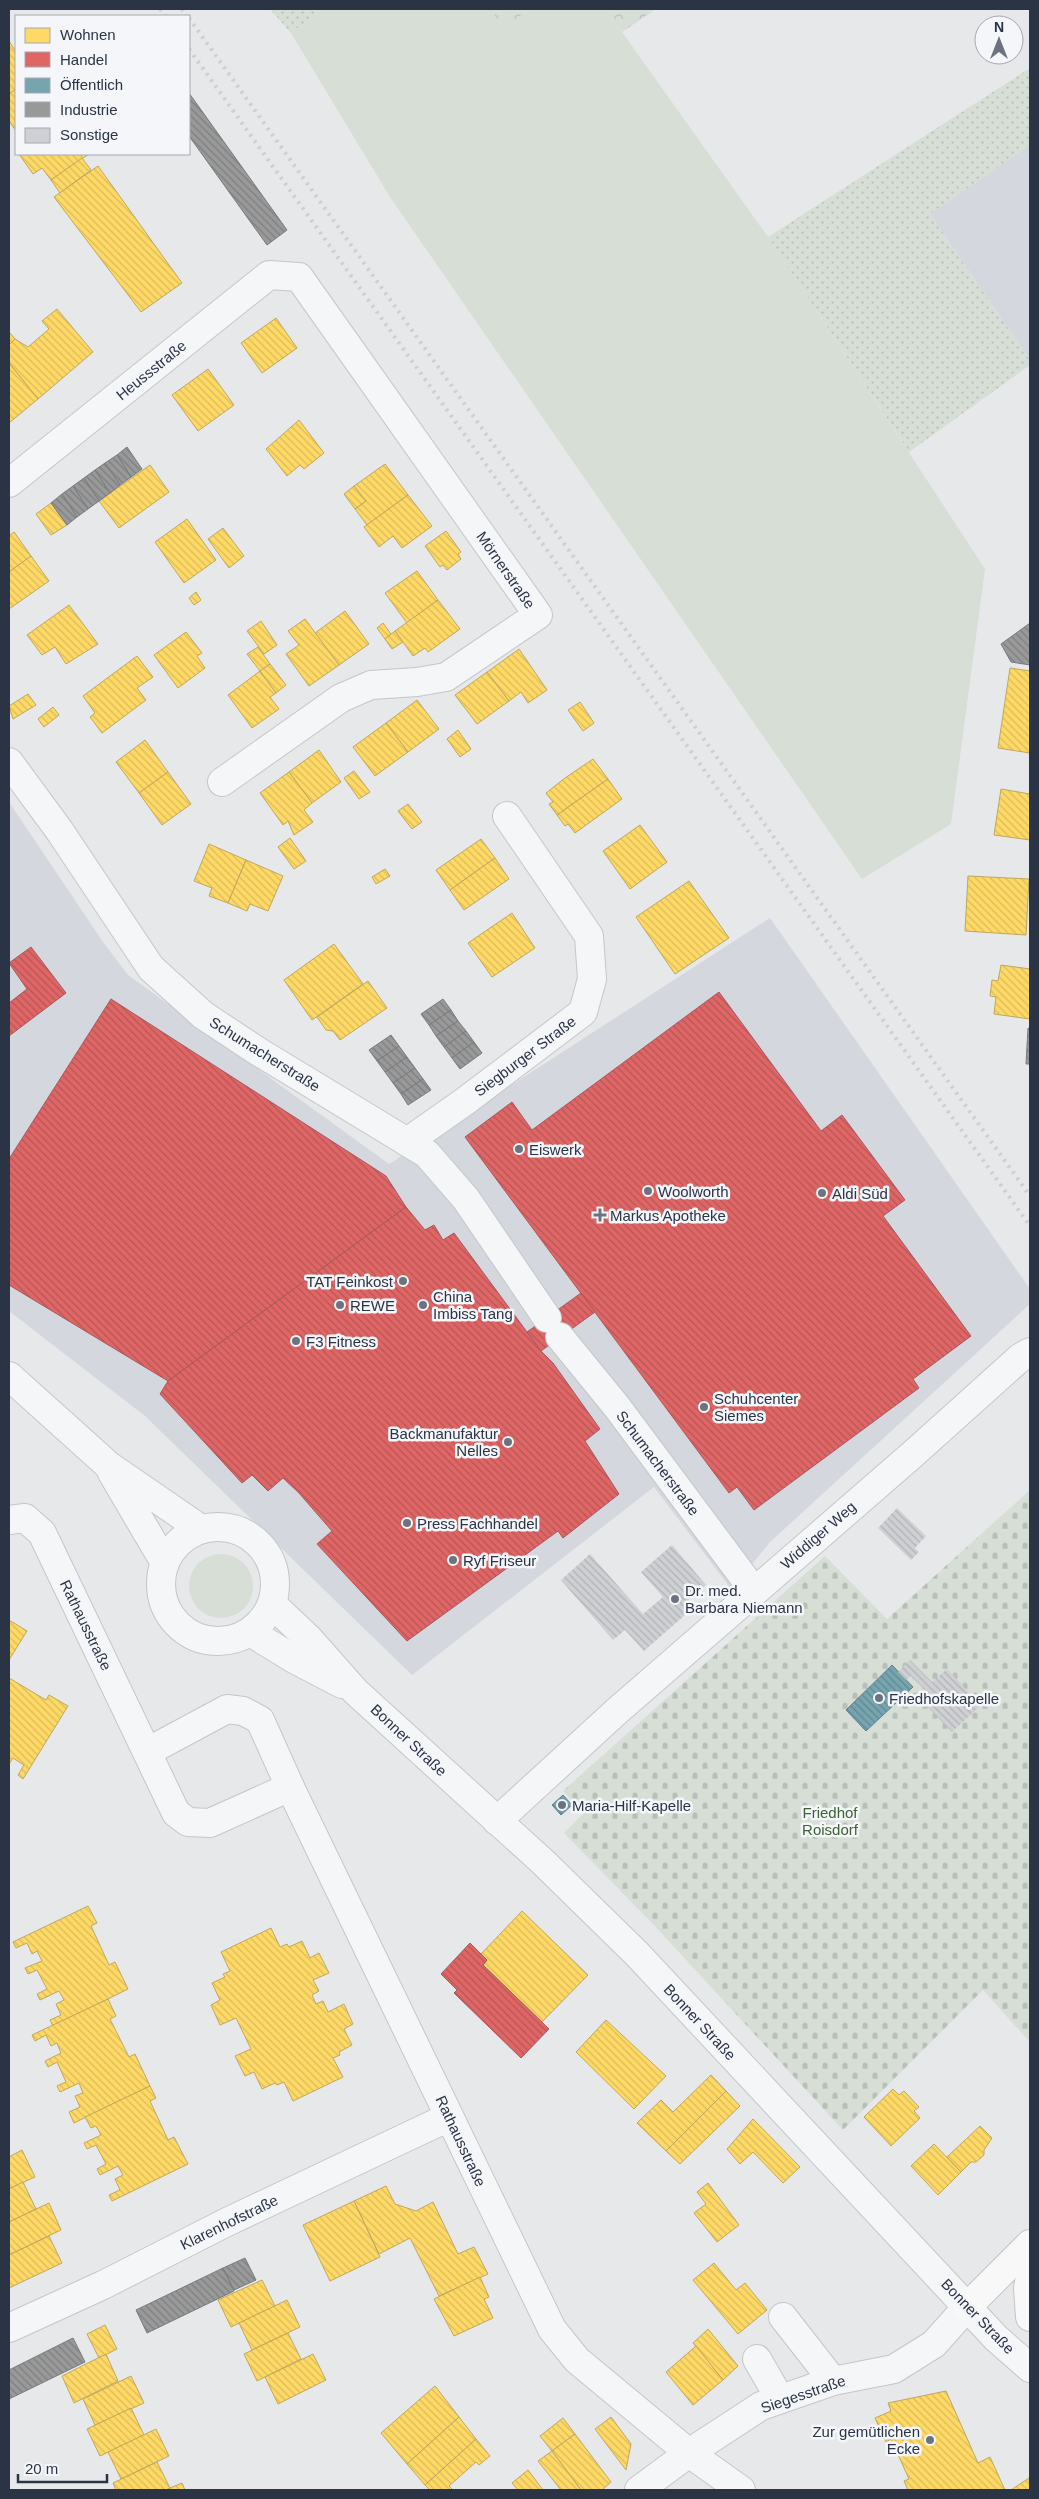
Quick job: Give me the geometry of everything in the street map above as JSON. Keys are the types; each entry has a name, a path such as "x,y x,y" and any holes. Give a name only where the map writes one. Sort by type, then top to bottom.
{"main road":[{"path":"967,2307 1030,2244"},
{"path":"1030,2277 1028,2288 1030,2317"}],"street":[{"name":"Heussstraße","path":"9,483 269,274 299,276"},
{"name":"Mörnerstraße","path":"222,782 341,698 371,685 417,682 446,677 538,615 299,276"},
{"name":"Schumacherstraße","path":"9,762 59,830 151,968 203,1015 259,1052 427,1154 466,1199 554,1327 617,1407 754,1591"},
{"name":"Siegburger Straße","path":"407,1142 464,1102 583,1012 592,979 589,936 507,816"},
{"name":"Widdiger Weg","path":"497,1821 527,1792 754,1591 914,1454 1021,1357 1030,1352"},
{"path":"9,1376 108,1465 202,1529"},
{"path":"108,1465 165,1563"},
{"name":"Rathausstraße","path":"9,1520 25,1518 42,1534 176,1813 188,1822 210,1823 290,1787"},
{"path":"222,1526 243,1532 260,1545 272,1564 275,1577 275,1591 272,1604 263,1620 250,1632 227,1641 203,1639 182,1628 167,1610 160,1586 165,1563 173,1548 186,1536 202,1529 222,1526"},
{"name":"Bonner Straße","path":"272,1604 309,1639 355,1691 543,1862 637,1954 996,2338 1030,2368"},
{"name":"Bonner Straße","path":"250,1632 294,1660 355,1691"},
{"name":"Rathausstraße","path":"147,1752 227,1709 243,1711 260,1720 290,1787 552,2329 577,2360 688,2453 740,2490"},
{"name":"Klarenhofstraße","path":"9,2328 103,2285 227,2222 449,2117"},
{"name":"Siegesstraße","path":"638,2490 688,2453 761,2406 833,2381 894,2369 934,2344 967,2307"},
{"path":"783,2317 833,2381"},
{"path":"757,2359 780,2398"}],"shaded area":[{"path":"1030,145 1030,360 930,214"},
{"path":"9,802 103,942 128,975 389,1164 770,918 1030,1289 1030,1304 769,1543 732,1590 654,1487 412,1675 145,1416 9,1311"}],"green space":[{"path":"270,9 323,9 291,33"},
{"path":"323,9 490,9 503,27 531,9 602,9 622,32 768,237 985,569 951,824 862,879 390,197 291,33"},
{"path":"490,9 531,9 503,27"},
{"path":"602,9 656,9 622,32"},
{"path":"1030,68 1030,145 930,214 1030,360 1030,365 909,452 768,237"},
{"name":"Friedhof Roisdorf","path":"1030,1490 1030,2038 1028,2040 983,1990 843,2130 652,1923 564,1833 584,1813 563,1791 825,1556 887,1619"},
{"path":"215,1554 227,1554 244,1563 251,1574 253,1586 251,1598 244,1609 227,1618 215,1618 203,1613 194,1604 189,1592 189,1580 194,1568 203,1559"}],"building: Wohnen":[{"path":"9,41 15,50 15,90 9,94"},
{"path":"15,90 15,130 9,121 9,94"},
{"path":"20,155 88,155 51,180 42,168 33,174"},
{"path":"82,158 91,170 60,193 51,180"},
{"path":"98,166 182,283 141,312 54,197"},
{"path":"57,309 93,352 38,399 9,363 9,345 15,339 28,347 49,329 42,321"},
{"path":"276,318 297,348 262,373 241,343"},
{"path":"9,332 15,339 9,345"},
{"path":"9,363 38,399 9,423"},
{"path":"208,369 234,405 198,431 172,395"},
{"path":"299,420 324,453 304,469 300,465 287,476 266,449"},
{"path":"385,464 408,495 367,525 355,509 366,501 354,486"},
{"path":"150,465 169,492 119,528 99,501"},
{"path":"354,486 366,501 355,509 344,494"},
{"path":"408,495 432,526 402,548 393,536 379,547 364,527"},
{"path":"51,503 67,525 51,535 36,514"},
{"path":"187,519 216,560 184,583 155,542"},
{"path":"223,528 244,556 229,568 208,539"},
{"path":"446,531 461,552 458,554 461,559 447,570 443,565 440,567 425,546"},
{"path":"14,532 31,556 9,572 9,536"},
{"path":"31,556 49,581 9,609 9,572"},
{"path":"417,571 438,600 407,623 385,593"},
{"path":"196,592 201,600 194,605 189,598"},
{"path":"438,600 460,629 428,652 425,648 413,656 395,631"},
{"path":"69,605 98,644 66,664 55,647 42,655 27,635"},
{"path":"345,611 369,644 339,665 315,633"},
{"path":"305,619 339,665 309,686 286,654 299,645 288,631"},
{"path":"261,621 277,645 264,654 247,631"},
{"path":"383,623 391,634 385,639 377,628"},
{"path":"395,631 403,642 392,649 385,639"},
{"path":"186,632 202,653 197,656 205,668 178,688 154,655"},
{"path":"258,647 270,664 260,671 247,654"},
{"path":"519,649 547,690 528,703 521,692 509,701 487,672"},
{"path":"137,656 153,677 137,688 146,700 102,733 90,717 95,713 83,696"},
{"path":"270,664 286,685 276,693 260,671"},
{"path":"1010,668 1030,671 1030,753 998,748"},
{"path":"260,671 276,693 270,697 279,709 252,728 228,695"},
{"path":"487,672 509,701 477,724 455,695"},
{"path":"28,694 36,705 13,719 9,706"},
{"path":"417,700 439,729 408,752 386,723"},
{"path":"580,702 594,723 583,731 568,710"},
{"path":"53,707 59,715 44,727 38,719"},
{"path":"386,723 408,752 375,776 353,747"},
{"path":"458,730 471,749 460,757 447,739"},
{"path":"145,740 168,772 139,793 116,762"},
{"path":"319,750 341,782 312,803 289,772"},
{"path":"593,759 608,779 557,815 549,804 553,802 546,793"},
{"path":"354,771 370,792 359,799 344,778"},
{"path":"168,772 191,804 162,825 139,793"},
{"path":"289,772 312,803 304,810 313,822 294,835 288,821 283,825 260,793"},
{"path":"608,779 622,799 575,833 568,824 565,826 557,815"},
{"path":"1001,789 1030,794 1030,840 994,835"},
{"path":"408,804 422,822 412,829 398,811"},
{"path":"640,825 667,862 630,889 603,851"},
{"path":"290,838 306,861 294,869 278,847"},
{"path":"481,839 495,858 450,890 436,870"},
{"path":"209,844 246,860 228,903 209,896 212,888 194,881"},
{"path":"495,858 509,879 464,910 450,890"},
{"path":"246,860 283,876 268,911 250,904 247,911 228,903"},
{"path":"385,869 390,876 376,884 372,877"},
{"path":"968,876 1029,879 1026,935 965,931"},
{"path":"689,881 729,938 675,974 636,917"},
{"path":"512,913 535,948 492,977 468,943"},
{"path":"334,944 363,984 312,1020 284,980"},
{"path":"1001,965 1030,969 1030,1019 994,1014 996,997 990,996 992,980 998,981"},
{"path":"368,981 387,1008 340,1040 333,1031 326,1030 317,1017"},
{"path":"9,1620 27,1631 9,1660"},
{"path":"9,1678 46,1700 49,1695 68,1706 23,1779 18,1775 24,1765 13,1758 9,1764"},
{"path":"88,1906 97,1923 91,1926 109,1965 115,1962 128,1989 53,2026 50,2020 61,2015 56,2004 64,2000 59,1991 40,2000 37,1994 47,1989 37,1970 28,1974 25,1968 42,1961 37,1951 32,1954 27,1943 16,1948 13,1942"},
{"path":"522,1911 588,1975 542,2022 483,1965 487,1960 481,1954"},
{"path":"271,1928 280,1947 287,1944 289,1947 302,1941 310,1958 319,1953 329,1973 313,1980 319,1991 312,1995 316,2004 323,2001 328,2012 344,2004 353,2024 344,2029 352,2045 339,2052 340,2055 333,2058 343,2077 293,2101 284,2082 277,2085 275,2083 262,2089 254,2072 245,2076 235,2056 251,2049 236,2018 220,2025 211,2005 220,2000 212,1983 225,1977 223,1974 230,1971 221,1952"},
{"path":"108,1999 116,2016 110,2019 129,2057 135,2054 150,2086 74,2123 69,2112 80,2107 75,2096 83,2093 79,2083 60,2092 57,2086 66,2082 57,2062 48,2067 45,2061 61,2053 57,2043 51,2046 46,2035 35,2041 32,2035"},
{"path":"606,2020 666,2076 634,2109 576,2052"},
{"path":"711,2075 726,2091 666,2151 637,2123 661,2100 673,2112"},
{"path":"150,2086 156,2098 150,2101 168,2140 174,2137 188,2164 112,2201 109,2195 120,2190 115,2179 123,2175 118,2166 100,2175 97,2169 106,2164 96,2145 87,2149 84,2143 101,2135 96,2126 91,2128 85,2117"},
{"path":"893,2089 899,2095 904,2091 919,2107 914,2111 920,2118 891,2146 864,2117"},
{"path":"726,2091 740,2106 680,2164 666,2151"},
{"path":"753,2119 800,2167 783,2183 753,2152 740,2164 727,2149"},
{"path":"980,2126 992,2138 984,2150 984,2155 976,2162 971,2162 961,2172 947,2157"},
{"path":"934,2144 961,2172 938,2195 911,2166"},
{"path":"22,2150 35,2177 9,2189 9,2157"},
{"path":"23,2182 36,2209 9,2222 9,2189"},
{"path":"708,2183 739,2225 717,2242 694,2213 706,2204 697,2192"},
{"path":"386,2186 395,2204 416,2211 433,2202 458,2254 474,2247 488,2274 439,2296 410,2238 379,2254 354,2201"},
{"path":"354,2201 380,2257 330,2281 303,2225"},
{"path":"49,2203 61,2230 9,2255 9,2222"},
{"path":"49,2236 62,2263 9,2288 9,2255"},
{"path":"714,2263 736,2290 745,2283 767,2310 738,2334 693,2280"},
{"path":"480,2277 489,2297 484,2299 493,2318 454,2336 434,2299"},
{"path":"262,2280 275,2306 231,2327 218,2300"},
{"path":"287,2300 300,2327 252,2350 239,2323"},
{"path":"105,2325 117,2349 99,2358 87,2334"},
{"path":"708,2329 738,2366 723,2380 693,2343"},
{"path":"288,2333 301,2359 257,2381 244,2354"},
{"path":"696,2346 723,2380 693,2405 666,2372"},
{"path":"106,2354 118,2381 74,2403 62,2376"},
{"path":"313,2354 326,2380 278,2404 265,2377"},
{"path":"131,2376 144,2403 95,2425 83,2399"},
{"path":"435,2386 459,2417 407,2464 381,2433"},
{"name":"Zur gemütlichen Ecke","path":"946,2391 978,2463 990,2457 1005,2490 908,2490 904,2481 909,2479 891,2439 886,2442 875,2418 891,2411 888,2403"},
{"path":"131,2408 144,2435 100,2456 87,2429"},
{"path":"459,2417 476,2439 425,2485 407,2464"},
{"path":"611,2417 631,2444 626,2470 595,2429"},
{"path":"563,2418 575,2434 552,2451 540,2436"},
{"path":"156,2429 169,2456 121,2479 108,2452"},
{"path":"575,2434 611,2482 602,2490 581,2490 552,2451"},
{"path":"476,2439 490,2456 479,2465 476,2462 449,2486 453,2490 430,2490 425,2485"},
{"path":"552,2451 581,2490 561,2490 538,2461"},
{"path":"157,2462 170,2488 166,2490 116,2490 113,2483"},
{"path":"528,2470 543,2490 518,2490 512,2483"},
{"path":"1029,2478 1030,2490 1011,2490"},
{"path":"182,2483 185,2490 166,2490 170,2488"}],"building: Handel":[{"path":"31,947 66,993 9,1036 9,1003 27,989 9,963"},
{"path":"719,992 821,1131 842,1115 905,1200 883,1216 971,1336 913,1379 919,1388 754,1510 737,1487 729,1493 465,1137 512,1102 532,1130"},
{"path":"111,999 386,1176 406,1207 168,1381 9,1285 9,1159"},
{"path":"406,1207 425,1230 434,1225 443,1240 454,1233 541,1351 553,1363 600,1429 585,1441 619,1494 563,1538 558,1531 407,1641 317,1544 332,1531 299,1493 283,1478 268,1491 252,1475 242,1483 160,1394 168,1381"},
{"path":"581,1293 595,1312 541,1351 527,1332"},
{"path":"470,1943 487,1960 483,1965 549,2029 521,2058 454,1993 457,1990 441,1974"}],"building: Öffentlich":[{"name":"Friedhofskapelle","path":"892,1665 913,1687 866,1731 846,1710"},
{"name":"Maria-Hilf-Kapelle","path":"563,1795 572,1805 561,1815 552,1805"}],"building: Industrie":[{"path":"190,94 287,230 267,245 190,137"},
{"path":"127,447 142,469 131,477 117,455"},
{"path":"117,455 131,477 120,485 105,463"},
{"path":"105,463 120,485 110,493 95,470"},
{"path":"95,470 110,493 99,501 84,478"},
{"path":"84,478 99,501 88,509 73,486"},
{"path":"73,486 88,509 77,517 62,494"},
{"path":"62,494 77,517 67,525 51,503"},
{"path":"1030,623 1030,665 1011,662 1001,644"},
{"path":"443,999 451,1010 429,1025 421,1014"},
{"path":"451,1010 458,1021 436,1036 429,1025"},
{"path":"458,1021 466,1031 444,1047 436,1036"},
{"path":"1028,1028 1030,1029 1030,1064 1026,1064"},
{"path":"466,1031 474,1042 452,1058 444,1047"},
{"path":"391,1035 399,1046 377,1061 369,1050"},
{"path":"474,1042 482,1053 460,1069 452,1058"},
{"path":"399,1046 407,1057 385,1072 377,1061"},
{"path":"407,1057 415,1068 393,1083 385,1072"},
{"path":"415,1068 423,1079 401,1094 393,1083"},
{"path":"423,1079 431,1090 408,1105 401,1094"},
{"path":"245,2258 256,2280 234,2290 223,2268"},
{"path":"223,2268 234,2291 147,2333 136,2310"},
{"path":"73,2338 85,2362 9,2399 9,2370"}],"building: Sonstige":[{"path":"897,1508 926,1536 915,1548 919,1552 911,1560 878,1528"},
{"path":"672,1545 706,1585 688,1600 694,1607 644,1651 625,1630 613,1640 561,1580 590,1554 643,1614 663,1597 641,1572"},
{"path":"910,1660 932,1682 947,1669 981,1705 952,1732 917,1696 925,1690 911,1676 906,1680 898,1672"}],"railway":[{"path":"160,9 165,15"},
{"path":"182,9 186,15"},
{"path":"190,19 1030,1196"},
{"path":"190,50 1030,1226"}],"place":[{"name":"Eiswerk","path":"519,1149"},
{"name":"Woolworth","path":"648,1191"},
{"name":"Aldi Süd","path":"822,1193"},
{"name":"Markus Apotheke","path":"600,1215"},
{"name":"TAT Feinkost","path":"403,1281"},
{"name":"REWE","path":"340,1305"},
{"name":"China Imbiss Tang","path":"423,1305"},
{"name":"F3 Fitness","path":"296,1341"},
{"name":"Schuhcenter Siemes","path":"704,1407"},
{"name":"Backmanufaktur Nelles","path":"508,1442"},
{"name":"Press Fachhandel","path":"407,1523"},
{"name":"Ryf Friseur","path":"453,1560"},
{"name":"Dr. med. Barbara Niemann","path":"675,1599"},
{"name":"Friedhofskapelle","path":"879,1698"},
{"name":"Maria-Hilf-Kapelle","path":"562,1805"},
{"name":"Zur gemütlichen Ecke","path":"930,2440"}]}
